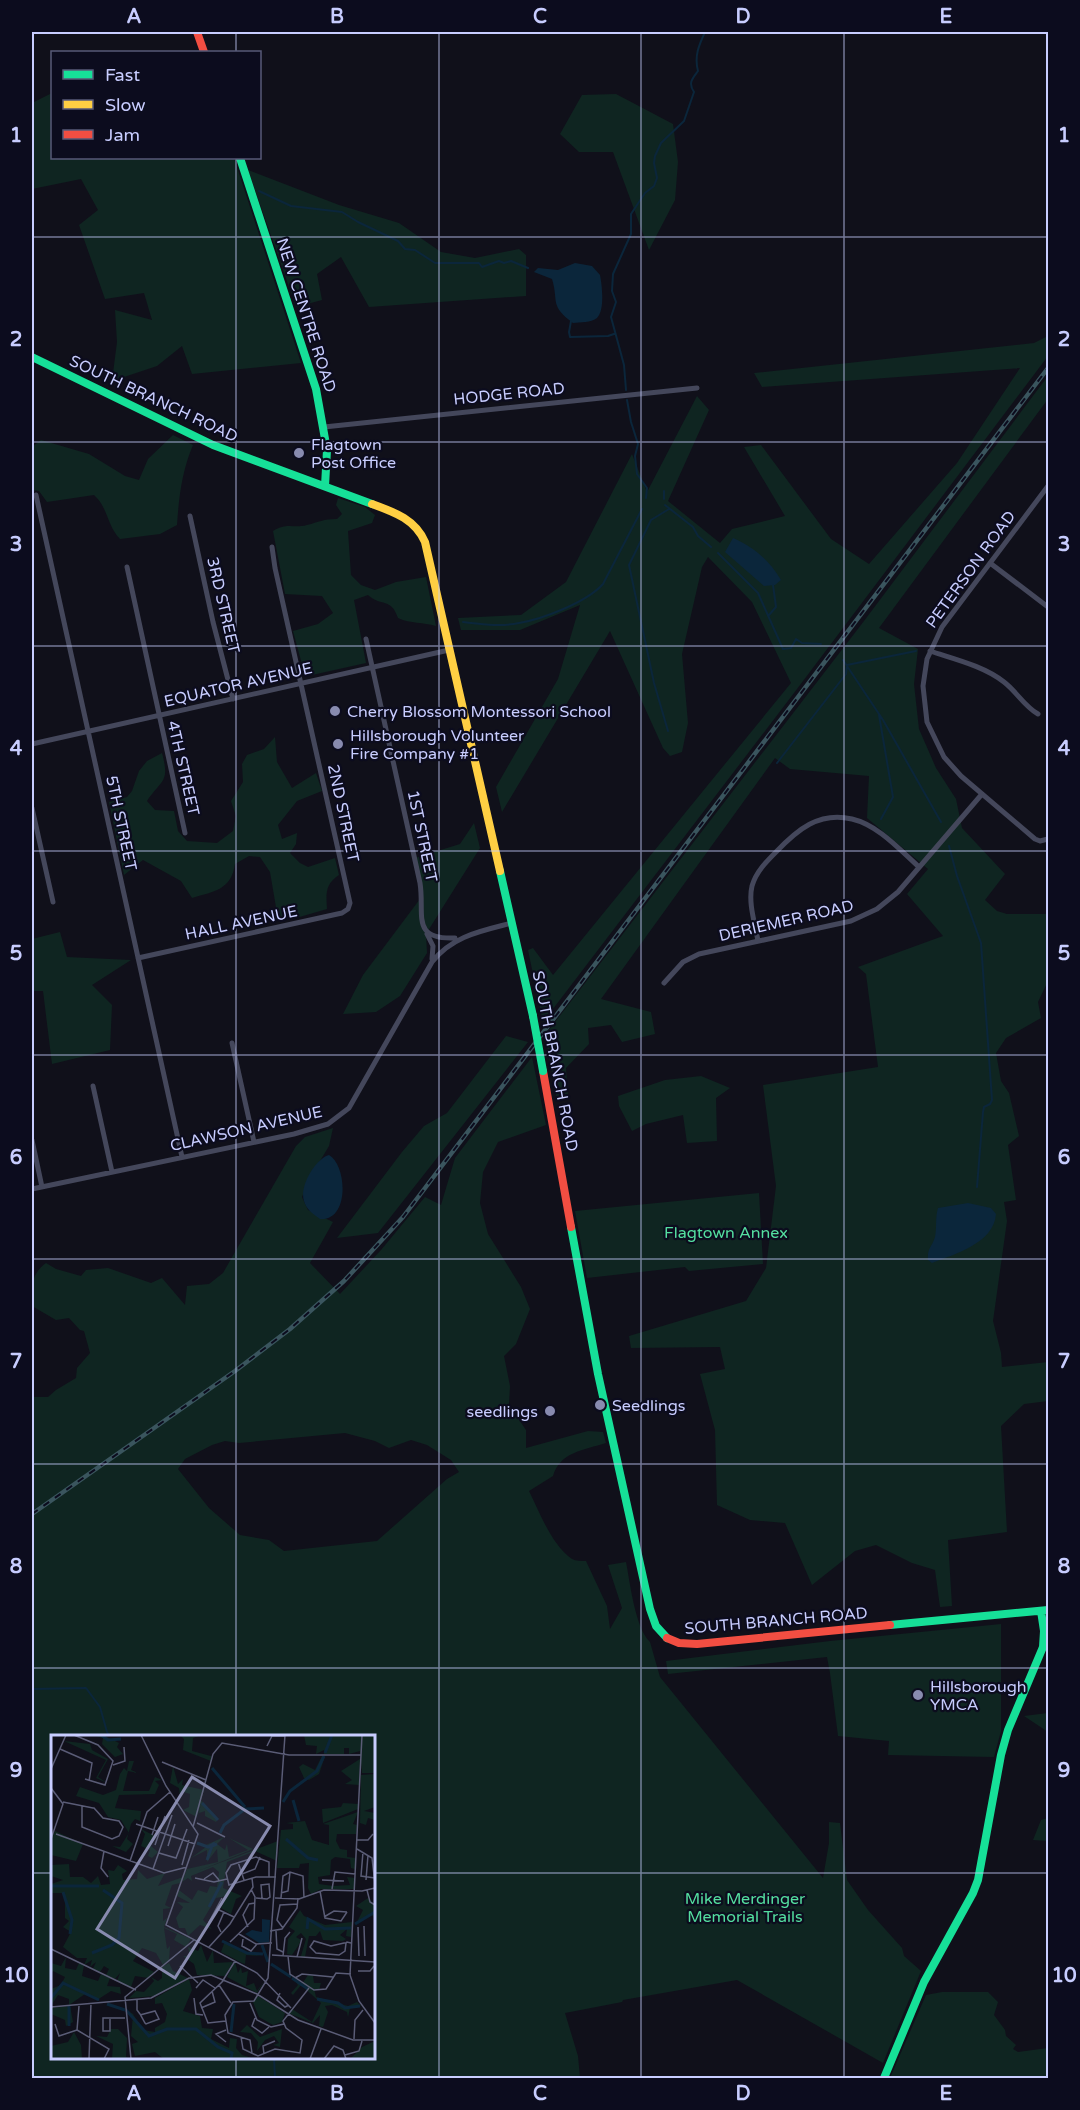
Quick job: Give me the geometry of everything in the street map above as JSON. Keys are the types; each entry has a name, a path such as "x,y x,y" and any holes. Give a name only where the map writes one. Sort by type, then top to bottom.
{"street":[{"path":"197,32 204,51"},
{"name":"NEW CENTRE ROAD","path":"240,159 316,389 324,427 327,462 325,486"},
{"name":"SOUTH BRANCH ROAD","path":"32,357 187,434 407,519 418,527 428,550 532,1016 598,1374 650,1609 664,1636 677,1644 697,1644 1045,1611"},
{"name":"HODGE ROAD","path":"324,427 697,388"},
{"name":"PETERSON ROAD","path":"1048,486 942,627 930,651 924,674 923,697 932,735 952,767 1040,841 1048,839"},
{"name":"5TH STREET","path":"36,495 182,1157"},
{"name":"3RD STREET","path":"190,516 213,622 233,699"},
{"name":"2ND STREET","path":"272,547 350,903 348,909"},
{"path":"990,563 1048,607"},
{"name":"4TH STREET","path":"127,567 185,833"},
{"name":"1ST STREET","path":"366,639 420,883 421,920 433,946 432,962"},
{"name":"EQUATOR AVENUE","path":"32,744 450,650"},
{"path":"930,651 996,676 1027,708 1038,714"},
{"name":"DERIEMER ROAD","path":"664,983 674,970 691,957 865,916 888,902 982,794"},
{"path":"32,808 53,902"},
{"path":"758,941 751,895 757,874 791,836 811,822 830,817 841,817 863,823 879,833 919,867"},
{"name":"HALL AVENUE","path":"138,958 342,913 348,909"},
{"name":"CLAWSON AVENUE","path":"32,1189 254,1143 316,1128 338,1119 349,1108 432,962 444,948 458,938 512,923"},
{"path":"426,933 444,939 458,938"},
{"path":"232,1043 254,1143"},
{"path":"93,1086 112,1172"},
{"path":"32,1140 42,1187"},
{"path":"884,2079 924,1982 978,1880 1001,1755 1008,1730 1043,1647 1045,1611"}],"green space":[{"path":"51,94 51,159 234,159 301,363 192,374 182,346 157,366 112,381 117,342 115,310 152,320 144,293 105,299 79,225 98,210 81,179 32,189 32,103"},
{"path":"616,94 673,124 678,162 675,200 649,250 613,152 579,152 560,134 582,95"},
{"path":"248,170 339,205 399,223 441,252 475,258 519,249 526,255 526,296 369,307 341,257 317,274 322,300 296,307"},
{"path":"1048,336 1048,356 543,1022 528,950 533,948 553,975 791,683 752,602 708,557 702,567 682,654 688,723 682,752 670,756 663,748 610,631 502,812 496,787 558,679 580,605 520,630 461,630 458,618 521,615 566,582 632,454 647,492 697,396 709,410 668,501 720,543 732,529 785,516 744,447 761,445 831,539 869,564 957,463 1020,368 762,387 754,373 1034,343"},
{"path":"1048,376 1048,399 879,628 918,649 914,684 919,729 936,768 956,799 962,828 1005,874 985,900 997,911 1007,914 1048,914 1048,981 1038,1002 1041,1018 1006,1038 996,1053 1001,1081 1009,1093 1019,1136 1008,1145 1016,1200 1004,1202 1007,1221 993,1321 1002,1367 1048,1362 1048,1401 1024,1404 1001,1426 1007,1532 948,1540 952,1606 940,1607 935,1570 912,1563 876,1545 855,1551 812,1585 785,1523 750,1520 717,1505 715,1430 700,1374 725,1369 720,1347 631,1348 629,1336 746,1301 766,1268 776,1186 763,1085 878,1067 866,974 858,967 943,936 907,894 928,869 867,818 869,776 790,769 775,758 601,999 651,1012 655,1034 622,1042 611,1025 588,1028 589,1044 566,1068 568,1095 557,1100 545,1035 864,621"},
{"path":"173,435 193,445 182,484 177,525 160,534 120,539 112,528 102,505 94,495 47,502 39,491 32,490 32,447 41,440 89,454 125,476 139,480 148,459"},
{"path":"338,498 365,507 375,515 372,523 348,531 351,575 361,585 375,590 396,582 426,577 436,626 398,618 392,607 368,595 354,600 366,663 312,675 303,668 293,631 318,624 333,613 322,596 285,594 273,531 287,526 302,526 337,519 342,514 336,505"},
{"path":"275,737 277,762 292,788 316,773 322,791 297,801 278,825 282,839 297,833 296,844 290,853 300,863 308,867 335,858 339,875 334,878 327,890 327,909 296,918 278,919 270,872 260,857 249,856 235,864 230,879 221,888 192,898 181,881 143,860 124,875 109,802 127,797 132,791 139,771 147,761 162,753 165,776 147,801 155,810 174,811 178,831 187,841 217,843 233,831 236,816 231,801 243,782 242,764 247,755 264,749"},
{"path":"474,823 480,848 426,934 427,953 400,996 376,1012 343,1014 363,975 423,895 415,858 460,844"},
{"path":"60,932 67,957 131,960 92,985 112,1005 110,1050 52,1064 43,991 32,991 32,939"},
{"path":"506,1036 528,1042 378,1233 337,1238 402,1152 424,1126 447,1113"},
{"name":"Mike Merdinger Memorial Trails","path":"532,1057 546,1125 498,1142 483,1172 480,1203 488,1234 521,1287 530,1309 516,1344 504,1356 510,1386 509,1405 526,1430 526,1448 588,1431 603,1432 606,1443 581,1450 567,1457 556,1468 553,1476 529,1491 558,1545 572,1559 586,1561 607,1606 610,1629 622,1608 608,1565 626,1562 637,1616 650,1642 660,1677 823,1878 829,1843 829,1822 840,1823 847,1880 868,1910 902,1948 904,1956 921,1971 883,2063 737,1980 623,2000 565,2013 578,2056 580,2078 32,2078 32,1397 48,1397 76,1378 77,1368 90,1353 84,1331 80,1330 69,1318 56,1320 32,1306 31,1294 34,1277 46,1263 56,1269 81,1276 86,1270 108,1268 151,1283 162,1278 185,1305 187,1286 209,1284 223,1273 296,1146 305,1137 333,1128 329,1146 311,1176 302,1197 308,1210 333,1222 310,1263 340,1294 381,1250 425,1197 441,1205 455,1158","holes":["345,1433 375,1441 389,1448 411,1440 427,1445 451,1460 459,1472 447,1479 377,1541 284,1551 269,1540 240,1535 209,1508 178,1469 185,1459 225,1441 239,1443"]},
{"path":"701,1076 730,1088 716,1098 717,1141 687,1143 683,1115 646,1124 632,1131 619,1106 618,1096 665,1080"},
{"name":"Flagtown Annex","path":"759,1193 763,1264 689,1271 685,1267 587,1278 575,1211"},
{"name":"Hillsborough YMCA","path":"1001,1624 1001,1731 994,1757 888,1755 889,1741 838,1736 827,1657 668,1674 666,1661 830,1641"},
{"path":"1048,1713 1048,1732 1024,1716"},
{"path":"1048,1818 1048,1841 1033,1840 1041,1820"},
{"path":"942,1992 988,1992 998,2002 994,2015 1005,2030 1006,2036 1016,2045 1013,2049 1018,2052 1048,2048 1048,2078 890,2078 926,1995"}],"water":[{"path":"575,263 592,266 600,275 601,309 597,318 592,321 573,323 565,317 556,303 552,279 534,272 538,268 558,270"},
{"path":"733,538 760,555 781,580 775,585 764,586 725,552"},
{"path":"329,1155 335,1161 342,1180 341,1202 337,1211 330,1217 320,1219 306,1206 303,1195 309,1174 318,1162"},
{"path":"968,1203 991,1208 996,1214 994,1224 981,1240 972,1246 932,1263 928,1260 928,1256 935,1237 938,1208"}],"waterway":[{"path":"626,390 624,365 611,317 616,302 612,291 613,274 631,234 631,214 645,193 654,186 657,178 654,163 661,143 684,121 694,92 691,84 698,71 697,55 705,32"},
{"path":"259,191 291,206 342,212 398,241 405,249 415,250 435,263 479,263 482,267 499,261 504,263 511,261 528,268"},
{"path":"571,321 570,337 614,334"},
{"path":"627,400 638,444 635,456 637,474 647,488 646,498"},
{"path":"664,491 664,499"},
{"path":"665,505 693,527 698,536 711,547"},
{"path":"463,622 498,625 519,623 552,614 596,591 603,584 642,509"},
{"path":"668,731 654,683 629,565 651,520 669,509"},
{"path":"718,553 758,593 783,649 791,648 796,639 802,643 821,644"},
{"path":"769,615 776,607 773,585"},
{"path":"777,763 846,674 847,665 916,651"},
{"path":"843,660 883,720 941,822"},
{"path":"879,715 893,797 881,819"},
{"path":"949,846 957,876 981,943 992,1100 984,1107 983,1112 977,1187"},
{"path":"32,1689 86,1688 100,1707 109,1735"},
{"path":"274,2059 275,2078"}],"railway":[{"path":"32,1514 235,1371 290,1329 344,1281 403,1217 1048,368"}],"traffic: fast":[{"path":"240,159 316,389 327,450 325,486"},
{"path":"32,357 213,445 372,504"},
{"path":"500,871 533,1016"},
{"path":"533,1016 543,1071"},
{"path":"571,1227 598,1374 650,1609 656,1626 667,1638"},
{"path":"890,1625 1048,1610"},
{"path":"884,2078 924,1982 978,1880 1001,1755 1008,1730 1043,1647 1044,1631 1041,1611"}],"traffic: slow":[{"path":"372,504 396,513 410,522 425,542 500,871"}],"traffic: jam":[{"path":"197,32 204,51"},
{"path":"543,1071 571,1227"},
{"path":"667,1638 679,1643 697,1644 890,1625"}],"place":[{"name":"Flagtown Post Office","path":"299,453"},
{"name":"Cherry Blossom Montessori School","path":"335,711"},
{"name":"Hillsborough Volunteer Fire Company #1","path":"338,744"},
{"name":"Seedlings","path":"600,1405"},
{"name":"seedlings","path":"550,1411"},
{"name":"Hillsborough YMCA","path":"918,1695"}]}
